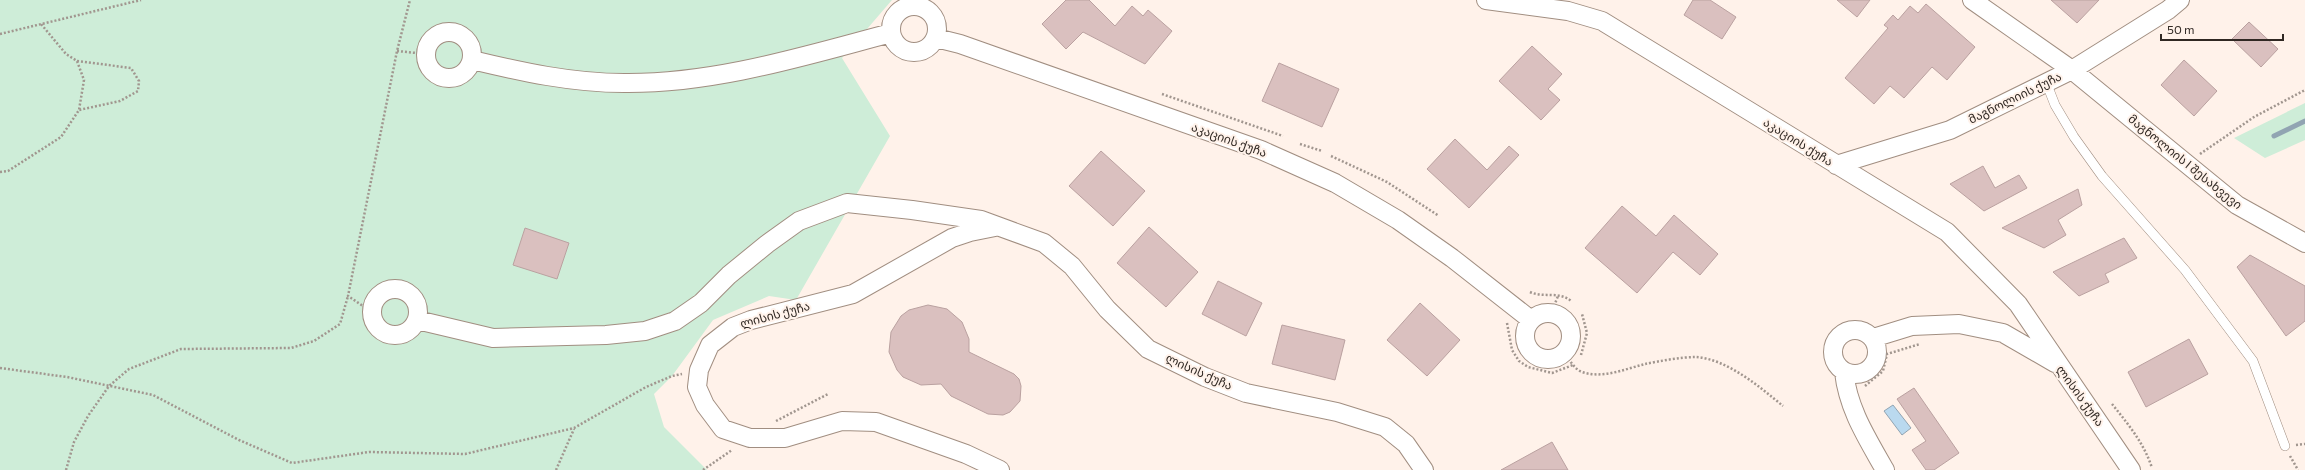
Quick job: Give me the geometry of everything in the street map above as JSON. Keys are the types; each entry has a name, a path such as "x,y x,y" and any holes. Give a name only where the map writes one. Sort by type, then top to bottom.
{"street":[{"name":"აკაციის ქუჩა","path":"1486,0 1568,11 1602,21 1947,232 2018,304 2060,365"},
{"name":"მაგნოლიის I შესახვევი","path":"1972,0 2072,70 2237,205 2305,243"},
{"name":"მაგნოლიის ქუჩა","path":"1836,165 1950,130 2072,70 2168,10 2180,0"},
{"path":"926,4 937,24 936,38 924,50 907,51 900,47 891,33 893,20 900,11 912,6 926,4"},
{"path":"445,33 452,33 459,35 470,45 472,60 465,72 453,78 446,78 439,76 429,67 426,54 432,40 445,33"},
{"path":"472,60 551,78 624,83 682,80 773,64 891,33"},
{"name":"აკაციის ქუჩა","path":"936,38 960,44 1261,150 1335,183 1398,220 1452,258 1531,320"},
{"name":"ლისის ქუჩა","path":"417,320 493,338 598,335 645,331 675,321 702,303 729,275 767,244 799,221 847,203 912,210 981,220 1037,240 1049,247 1072,266 1107,309 1148,349 1204,377 1246,393 1338,412 1385,427 1406,444 1424,470"},
{"name":"ლისის ქუჩა","path":"998,227 970,232 952,238 853,294 751,320 733,327 710,345 699,370 697,388 709,411 723,429 750,438 785,438 842,421 876,422 966,454 1000,470"},
{"path":"391,290 399,290 407,292 417,304 417,320 408,331 394,336 387,334 376,325 372,312 378,297 391,290"},
{"path":"1544,313 1558,315 1564,319 1571,332 1569,346 1573,357 1550,359 1535,355 1530,349 1525,338 1527,327 1531,320 1544,313"},
{"name":"ლისის ქუჩა","path":"1873,338 1912,326 1959,324 2003,334 2060,365 2131,470"},
{"path":"1854,329 1868,333 1876,343 1878,355 1872,367 1868,371 1856,374 1844,372 1839,367 1833,354 1836,340 1847,331 1854,329"},
{"path":"1844,372 1846,392 1855,417 1885,470"}],"lane":[{"path":"2046,82 2055,105 2074,137 2102,176 2185,270 2253,361 2284,446"}],"path":[{"path":"0,34 141,0"},
{"path":"66,470 74,442 88,416 109,386 129,369 181,348 291,348 314,341 340,324 348,296 397,51 410,0"},
{"path":"41,24 66,54 77,61 131,68 139,81 138,91 120,102 79,110"},
{"path":"397,51 426,54"},
{"path":"0,172 8,171 61,137 79,110 84,80 77,61"},
{"path":"2186,164 2254,117 2305,90"},
{"path":"1162,94 1283,136"},
{"path":"1300,144 1322,151"},
{"path":"1331,156 1387,182 1439,216"},
{"path":"1530,292 1536,295 1558,296 1571,301"},
{"path":"348,296 372,312"},
{"path":"1554,306 1558,296"},
{"path":"1505,319 1512,350 1519,361 1540,371 1552,373 1573,357 1587,333 1582,314"},
{"path":"1865,392 1865,384 1883,371 1887,354 1921,343"},
{"path":"1573,357 1582,372 1598,374 1616,373 1647,364 1697,357 1730,367 1755,383 1783,406"},
{"path":"0,368 67,377 154,396 239,440 292,463 369,452 465,454 574,428 646,387 672,376 699,370"},
{"path":"774,422 828,394"},
{"path":"2112,404 2135,433 2148,455 2152,468"},
{"path":"556,470 574,428"},
{"path":"703,470 750,438"}],"green space":[{"path":"0,0 892,0 842,58 890,136 796,300 769,296 713,320 672,376 654,394 664,427 707,470 0,470"},
{"path":"2305,103 2305,140 2265,158 2234,138"}],"water":[{"path":"1893,405 1911,428 1902,435 1884,411"}],"building":[{"path":"1066,0 1089,0 1115,26 1132,6 1143,16 1148,10 1172,31 1145,64 1083,32 1066,49 1042,24"},
{"path":"1693,0 1710,0 1736,17 1722,39 1684,15"},
{"path":"1837,0 1870,0 1857,17"},
{"path":"2051,0 2099,0 2077,23"},
{"path":"1926,4 1975,47 1947,80 1932,67 1904,98 1890,86 1874,104 1845,78 1888,28 1884,25 1893,15 1898,20 1910,6 1918,13"},
{"path":"2249,22 2278,49 2261,67 2232,39"},
{"path":"1532,46 1562,74 1548,89 1560,100 1541,120 1499,81"},
{"path":"2184,60 2217,91 2194,116 2161,85"},
{"path":"1279,63 1339,89 1322,127 1262,101"},
{"path":"1455,139 1487,170 1509,146 1519,155 1469,208 1427,169"},
{"path":"1101,151 1145,191 1113,226 1069,186"},
{"path":"1983,166 1995,188 2019,175 2027,188 1984,211 1950,184"},
{"path":"2078,189 2082,205 2058,220 2066,235 2044,248 2002,228"},
{"path":"1622,206 1656,236 1674,215 1718,254 1700,275 1673,252 1637,293 1585,248"},
{"path":"1149,227 1198,272 1166,307 1117,263"},
{"path":"525,228 569,243 557,279 513,265"},
{"path":"2124,238 2137,258 2105,274 2109,282 2079,296 2053,272"},
{"path":"2250,255 2305,286 2305,321 2286,336 2237,267"},
{"path":"1218,281 1262,303 1246,336 1202,314"},
{"path":"1420,303 1460,340 1427,376 1387,340"},
{"path":"928,305 947,309 962,322 969,339 969,352 1014,374 1019,379 1021,386 1020,401 1010,412 1003,415 988,414 951,396 941,384 921,385 903,377 897,370 889,352 891,332 901,316 909,310"},
{"path":"1282,325 1345,340 1335,380 1272,364"},
{"path":"2189,339 2208,374 2146,407 2128,372"},
{"path":"1914,388 1959,453 1934,470 1926,470 1912,450 1926,441 1897,399"},
{"path":"1552,442 1568,470 1501,470"}],"waterway":[{"path":"2274,136 2305,121"}]}
